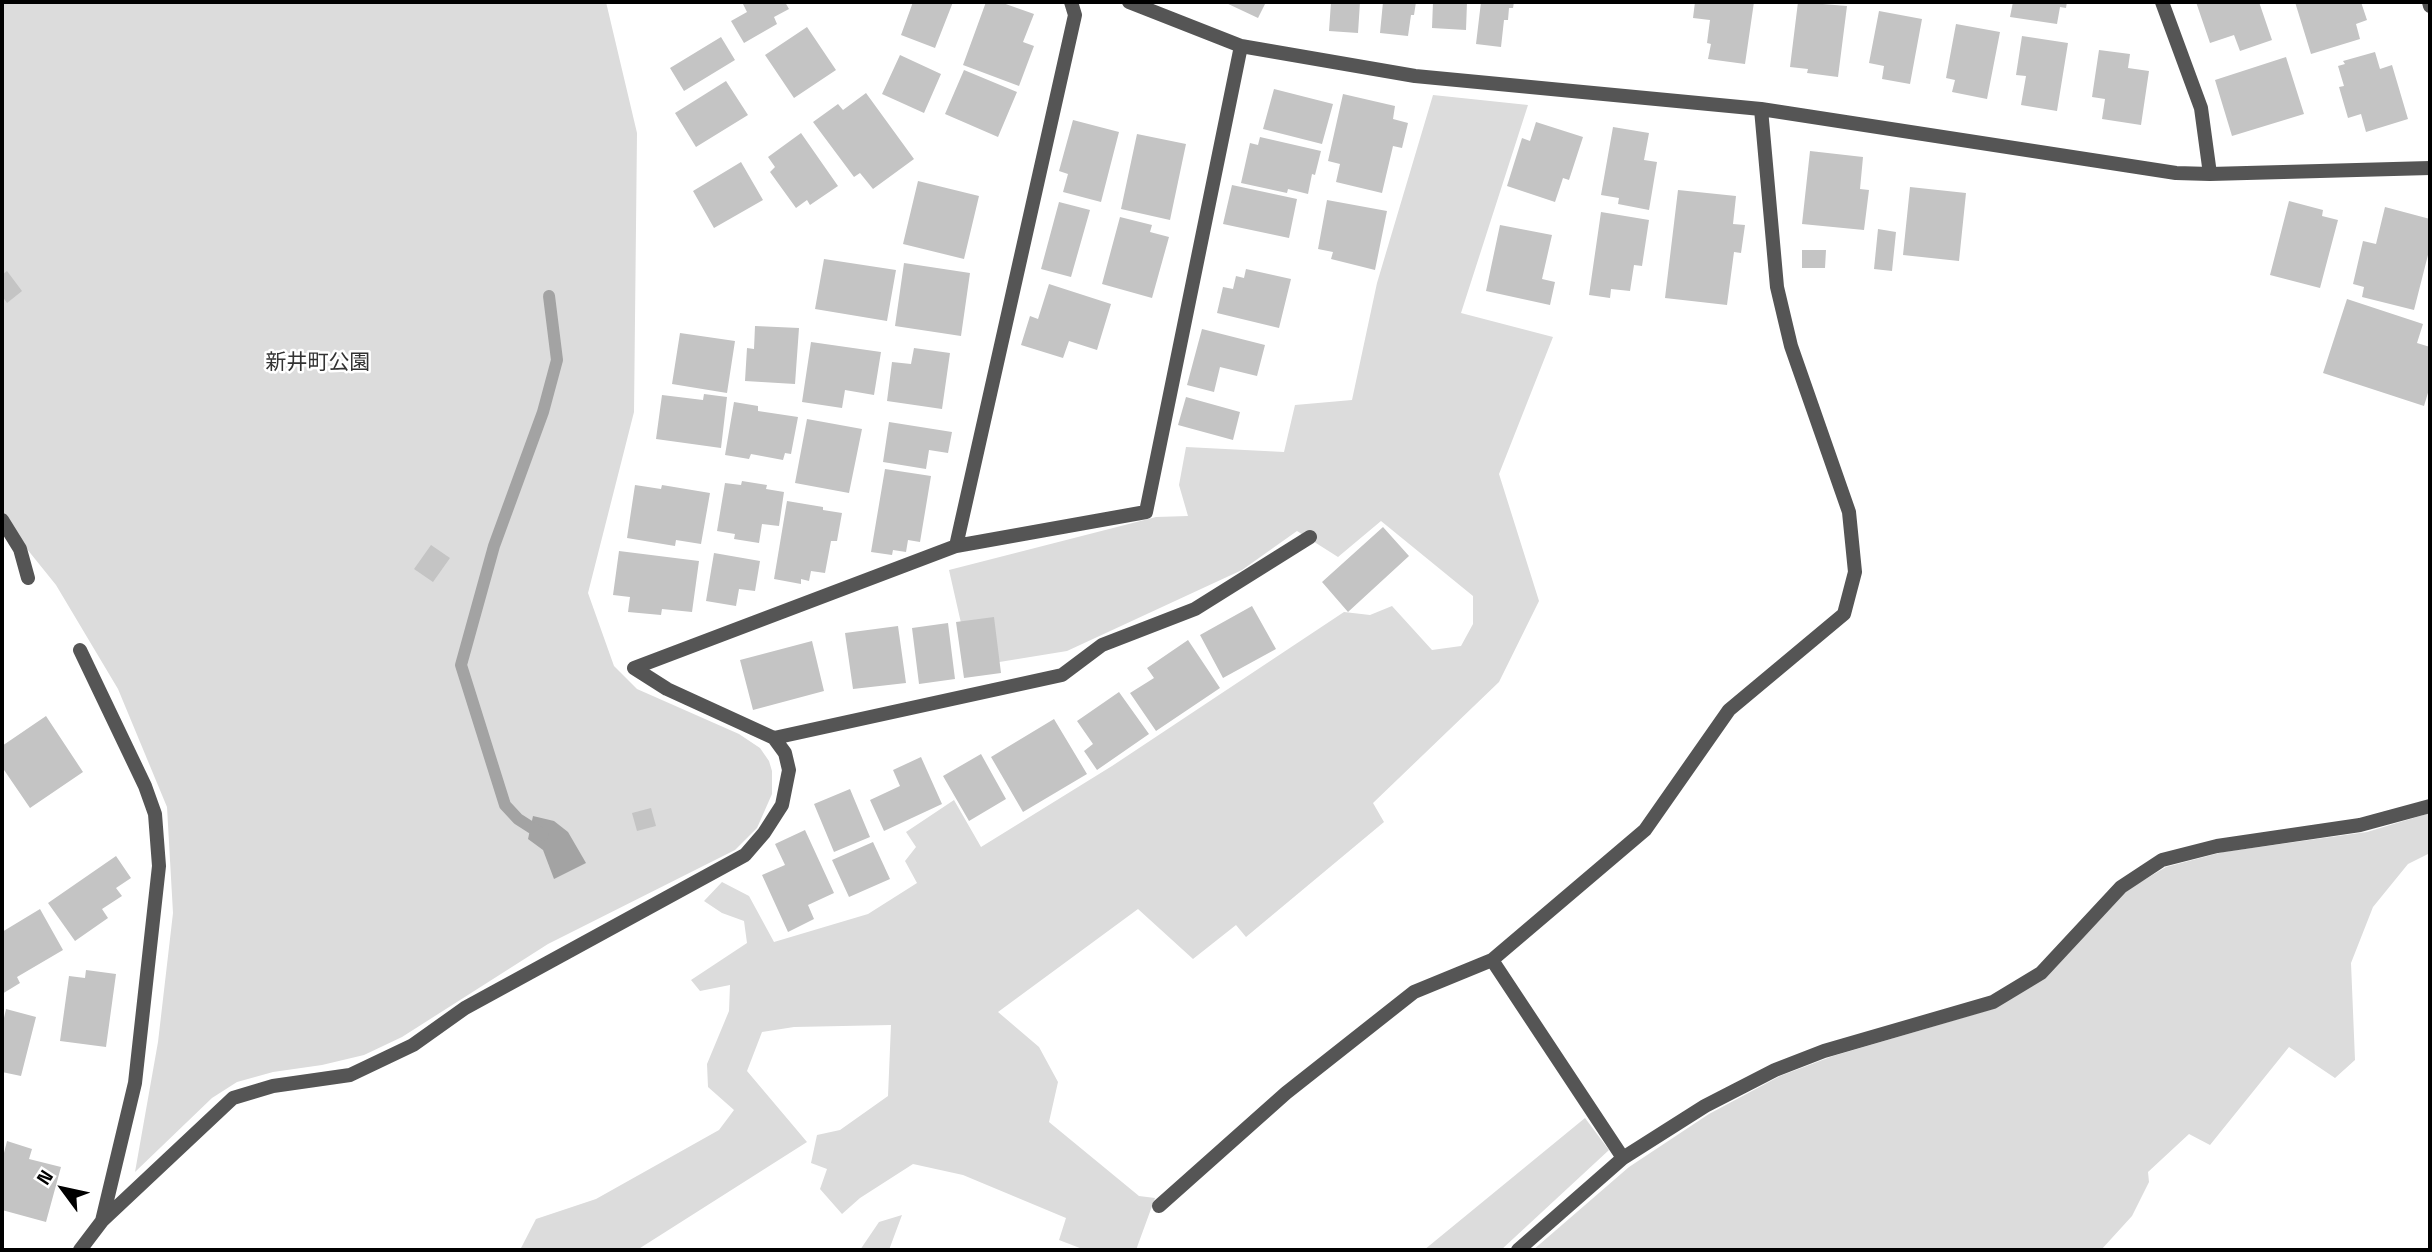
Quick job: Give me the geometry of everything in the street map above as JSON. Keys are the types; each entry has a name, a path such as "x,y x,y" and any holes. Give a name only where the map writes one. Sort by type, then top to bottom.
{"street":[{"path":"956,546 1075,15 1071,2"},
{"path":"1129,2 1241,46 1415,76 1761,109 2165,171 2210,174 2430,168"},
{"path":"2162,2 2201,108 2210,174"},
{"path":"80,1250 102,1221 233,1098 272,1086 350,1075 413,1045 464,1008 746,855 782,804 789,770 785,753 774,738 667,689 634,668 956,546 1146,513 1241,46"},
{"path":"1159,1206 1286,1093 1414,992 1492,960 1645,830 1730,710 1844,614 1854,572 1849,512 1791,346 1777,287 1761,109"},
{"path":"2,520 20,549 28,578"},
{"path":"774,738 1062,675 1102,645 1195,609 1310,537"},
{"path":"80,650 145,786 155,814 159,866 135,1083 102,1221"},
{"path":"1518,1250 1623,1158 1705,1106 1775,1070 1824,1051 1993,1002 2041,973 2121,887 2162,860 2217,846 2360,825 2430,806"},
{"path":"1492,960 1623,1158"}],"green space":[{"name":"新井町公園","path":"2,2 606,2 637,133 634,412 588,593 614,666 637,689 739,734 760,748 772,771 772,794 757,828 735,850 548,944 402,1037 364,1055 322,1065 273,1072 237,1082 212,1098 135,1172 158,1042 173,913 167,807 118,689 56,585 2,518"},
{"path":"1433,95 1528,105 1461,313 1553,337 1499,474 1539,601 1499,682 1373,803 1384,822 1246,937 1236,925 1193,959 1138,909 998,1012 1039,1047 1058,1082 1049,1122 1139,1196 1155,1198 1136,1250 1085,1250 1059,1240 1066,1218 963,1175 913,1164 860,1198 842,1214 820,1189 827,1169 811,1163 817,1135 840,1130 888,1096 891,1025 794,1027 762,1032 747,1071 807,1142 637,1250 520,1250 536,1219 596,1199 719,1130 734,1110 708,1087 707,1064 729,1011 730,985 700,991 691,980 747,943 744,921 722,913 704,901 722,882 749,896 774,942 868,914 917,883 905,861 916,847 906,832 954,800 981,847 1112,766 1344,612 1370,615 1392,606 1432,650 1461,646 1473,624 1473,596 1381,521 1338,557 1297,531 1242,570 1067,651 981,665 968,654 949,570 1156,517 1188,516 1179,485 1186,447 1284,452 1295,405 1352,400 1377,283"},
{"path":"2430,813 2430,853 2408,864 2373,907 2351,963 2355,1060 2335,1078 2289,1047 2210,1145 2189,1134 2148,1172 2149,1182 2132,1216 2101,1250 1533,1250 1629,1167 1709,1114 1780,1076 1833,1056 1996,1008 2127,890 2166,867 2223,852 2367,832"},
{"path":"1585,1118 1609,1150 1501,1250 1424,1250"},
{"path":"902,1215 889,1250 860,1250 879,1222"}],"shaded area":[{"path":"533,816 554,821 568,832 586,863 554,879 543,850 528,839"}],"building":[{"path":"742,2 785,2 789,9 774,17 777,24 744,43 731,21 747,12"},
{"path":"913,2 953,2 935,48 901,35"},
{"path":"986,2 1000,2 1034,14 1023,42 1034,46 1019,86 963,65"},
{"path":"1224,2 1266,2 1258,18"},
{"path":"1331,2 1360,2 1358,33 1329,31"},
{"path":"1383,2 1416,2 1408,36 1380,33"},
{"path":"1433,2 1467,2 1466,30 1432,28"},
{"path":"1481,2 1514,2 1513,8 1509,8 1508,20 1504,20 1501,47 1476,44"},
{"path":"1695,2 1754,2 1745,64 1708,59 1711,44 1707,43 1710,20 1693,18"},
{"path":"1798,2 1847,6 1838,77 1807,73 1808,69 1790,67"},
{"path":"2013,2 2067,2 2066,8 2060,7 2057,24 2010,17"},
{"path":"2196,2 2259,2 2272,40 2240,51 2234,35 2210,43"},
{"path":"2295,2 2361,2 2367,20 2356,24 2360,39 2311,54"},
{"path":"1879,11 1922,19 1910,84 1882,79 1884,66 1869,63"},
{"path":"1956,24 2000,32 1987,99 1952,92 1955,80 1946,78"},
{"path":"807,27 836,70 794,98 765,55"},
{"path":"2022,36 2068,43 2057,111 2021,105 2026,76 2016,75"},
{"path":"721,37 735,60 684,91 670,68"},
{"path":"2099,50 2130,54 2128,68 2149,71 2141,125 2102,119 2105,99 2092,97"},
{"path":"2375,52 2380,69 2392,65 2408,119 2366,132 2361,114 2348,118 2339,87 2344,86 2338,66 2345,64 2343,61"},
{"path":"900,55 941,74 924,113 882,94"},
{"path":"2286,57 2304,114 2232,136 2215,80"},
{"path":"964,70 1017,92 998,137 945,114"},
{"path":"726,81 748,115 696,147 675,113"},
{"path":"1274,89 1333,104 1322,144 1263,129"},
{"path":"866,93 914,159 873,189 860,173 854,177 813,122 838,104 843,110"},
{"path":"1343,94 1395,106 1393,119 1408,123 1402,148 1393,146 1382,193 1336,182 1340,164 1328,161"},
{"path":"1073,120 1119,132 1101,202 1063,192 1068,174 1059,171"},
{"path":"1536,122 1583,137 1569,180 1563,178 1555,202 1507,186 1522,138 1530,141"},
{"path":"1613,127 1649,133 1644,160 1657,162 1649,210 1618,204 1619,198 1601,195"},
{"path":"801,133 838,186 810,205 807,200 796,208 770,172 775,167 768,157"},
{"path":"1137,134 1186,144 1170,220 1121,209"},
{"path":"1260,137 1321,151 1308,194 1288,189 1287,193 1241,183 1250,143 1258,145"},
{"path":"1810,151 1863,157 1860,189 1869,190 1864,230 1802,224"},
{"path":"741,162 763,200 714,228 693,191"},
{"path":"918,181 979,196 964,259 903,244"},
{"path":"1232,185 1297,199 1289,238 1223,224"},
{"path":"1910,187 1966,193 1959,261 1903,255"},
{"path":"1678,190 1736,196 1733,224 1745,225 1741,253 1734,252 1727,305 1665,298"},
{"path":"1327,200 1387,211 1375,270 1331,259 1333,252 1318,249"},
{"path":"2289,201 2323,210 2322,216 2338,220 2320,288 2270,275"},
{"path":"1059,202 1090,210 1071,277 1041,269"},
{"path":"2385,207 2430,219 2430,247 2414,310 2362,297 2364,287 2353,284 2363,241 2376,244"},
{"path":"1601,212 1649,220 1642,266 1634,265 1630,291 1611,289 1610,298 1589,295"},
{"path":"1120,217 1152,225 1150,232 1169,237 1152,298 1102,284"},
{"path":"1500,225 1552,235 1542,279 1555,282 1550,305 1486,291"},
{"path":"1878,229 1896,232 1892,271 1874,269"},
{"path":"1802,250 1826,250 1825,268 1802,268"},
{"path":"824,259 896,270 887,321 815,309"},
{"path":"904,263 970,273 961,336 895,326"},
{"path":"1246,269 1291,279 1279,328 1217,313 1223,287 1233,289 1236,276 1244,278"},
{"path":"7,271 22,291 7,303 2,296 2,275"},
{"path":"1049,284 1111,304 1097,350 1069,341 1063,358 1021,345 1030,316 1038,319"},
{"path":"2347,299 2423,324 2417,343 2430,347 2430,386 2424,406 2323,373"},
{"path":"755,326 799,328 795,384 745,381 747,348 754,349"},
{"path":"1202,329 1265,345 1257,376 1220,367 1214,392 1187,385"},
{"path":"680,333 735,341 727,393 672,384"},
{"path":"811,342 881,352 874,395 845,390 842,408 802,402"},
{"path":"914,348 950,353 942,409 887,401 892,362 911,364"},
{"path":"704,394 727,397 721,448 656,439 662,395 703,400"},
{"path":"1186,397 1240,412 1233,440 1178,425"},
{"path":"734,402 758,406 758,411 798,417 791,454 785,453 783,460 751,454 749,459 725,455"},
{"path":"807,419 862,429 849,493 795,483"},
{"path":"889,422 952,432 948,453 929,450 926,469 883,462"},
{"path":"885,469 931,476 920,542 908,540 906,552 893,550 892,555 871,552"},
{"path":"742,481 767,485 766,489 784,492 779,526 762,524 759,543 734,539 735,534 717,531 725,483 741,485"},
{"path":"635,485 661,489 662,485 710,493 701,544 676,540 675,546 627,538"},
{"path":"787,501 842,513 837,541 831,541 825,573 811,571 809,581 801,579 801,584 774,579"},
{"path":"1383,527 1409,556 1348,612 1322,582"},
{"path":"431,545 450,558 433,582 414,569"},
{"path":"619,551 699,561 692,612 662,609 661,615 628,612 630,597 613,595"},
{"path":"714,553 760,561 755,591 739,589 736,606 706,601"},
{"path":"1252,606 1276,649 1223,678 1200,635"},
{"path":"994,617 1001,673 964,678 956,622"},
{"path":"948,623 955,679 919,684 912,628"},
{"path":"898,626 906,683 853,689 845,633"},
{"path":"1188,640 1220,688 1156,731 1130,693 1154,678 1147,668"},
{"path":"812,641 824,691 753,710 740,660"},
{"path":"1119,692 1149,734 1097,770 1084,751 1093,744 1077,721"},
{"path":"46,716 83,772 30,808 2,767 2,746"},
{"path":"1054,719 1087,774 1023,812 991,757"},
{"path":"981,754 1006,799 969,821 943,776"},
{"path":"921,757 942,804 884,831 870,800 900,786 893,770"},
{"path":"850,789 870,837 834,852 814,804"},
{"path":"651,808 656,826 637,831 632,813"},
{"path":"805,830 834,893 808,905 814,919 788,932 762,875 785,865 775,844"},
{"path":"873,842 890,879 849,897 832,860"},
{"path":"116,856 131,878 116,888 122,896 102,909 108,918 75,941 48,903"},
{"path":"40,909 63,950 17,977 20,983 2,994 2,932"},
{"path":"86,970 116,974 106,1047 60,1041 69,976 85,978"},
{"path":"6,1009 36,1017 21,1076 2,1072 2,1027"},
{"path":"7,1141 32,1149 29,1159 61,1167 46,1222 2,1210 2,1152 4,1153"}],"waterway":[{"path":"543,835 518,819 505,805 461,665 494,546 543,412 557,360 549,296"}]}
